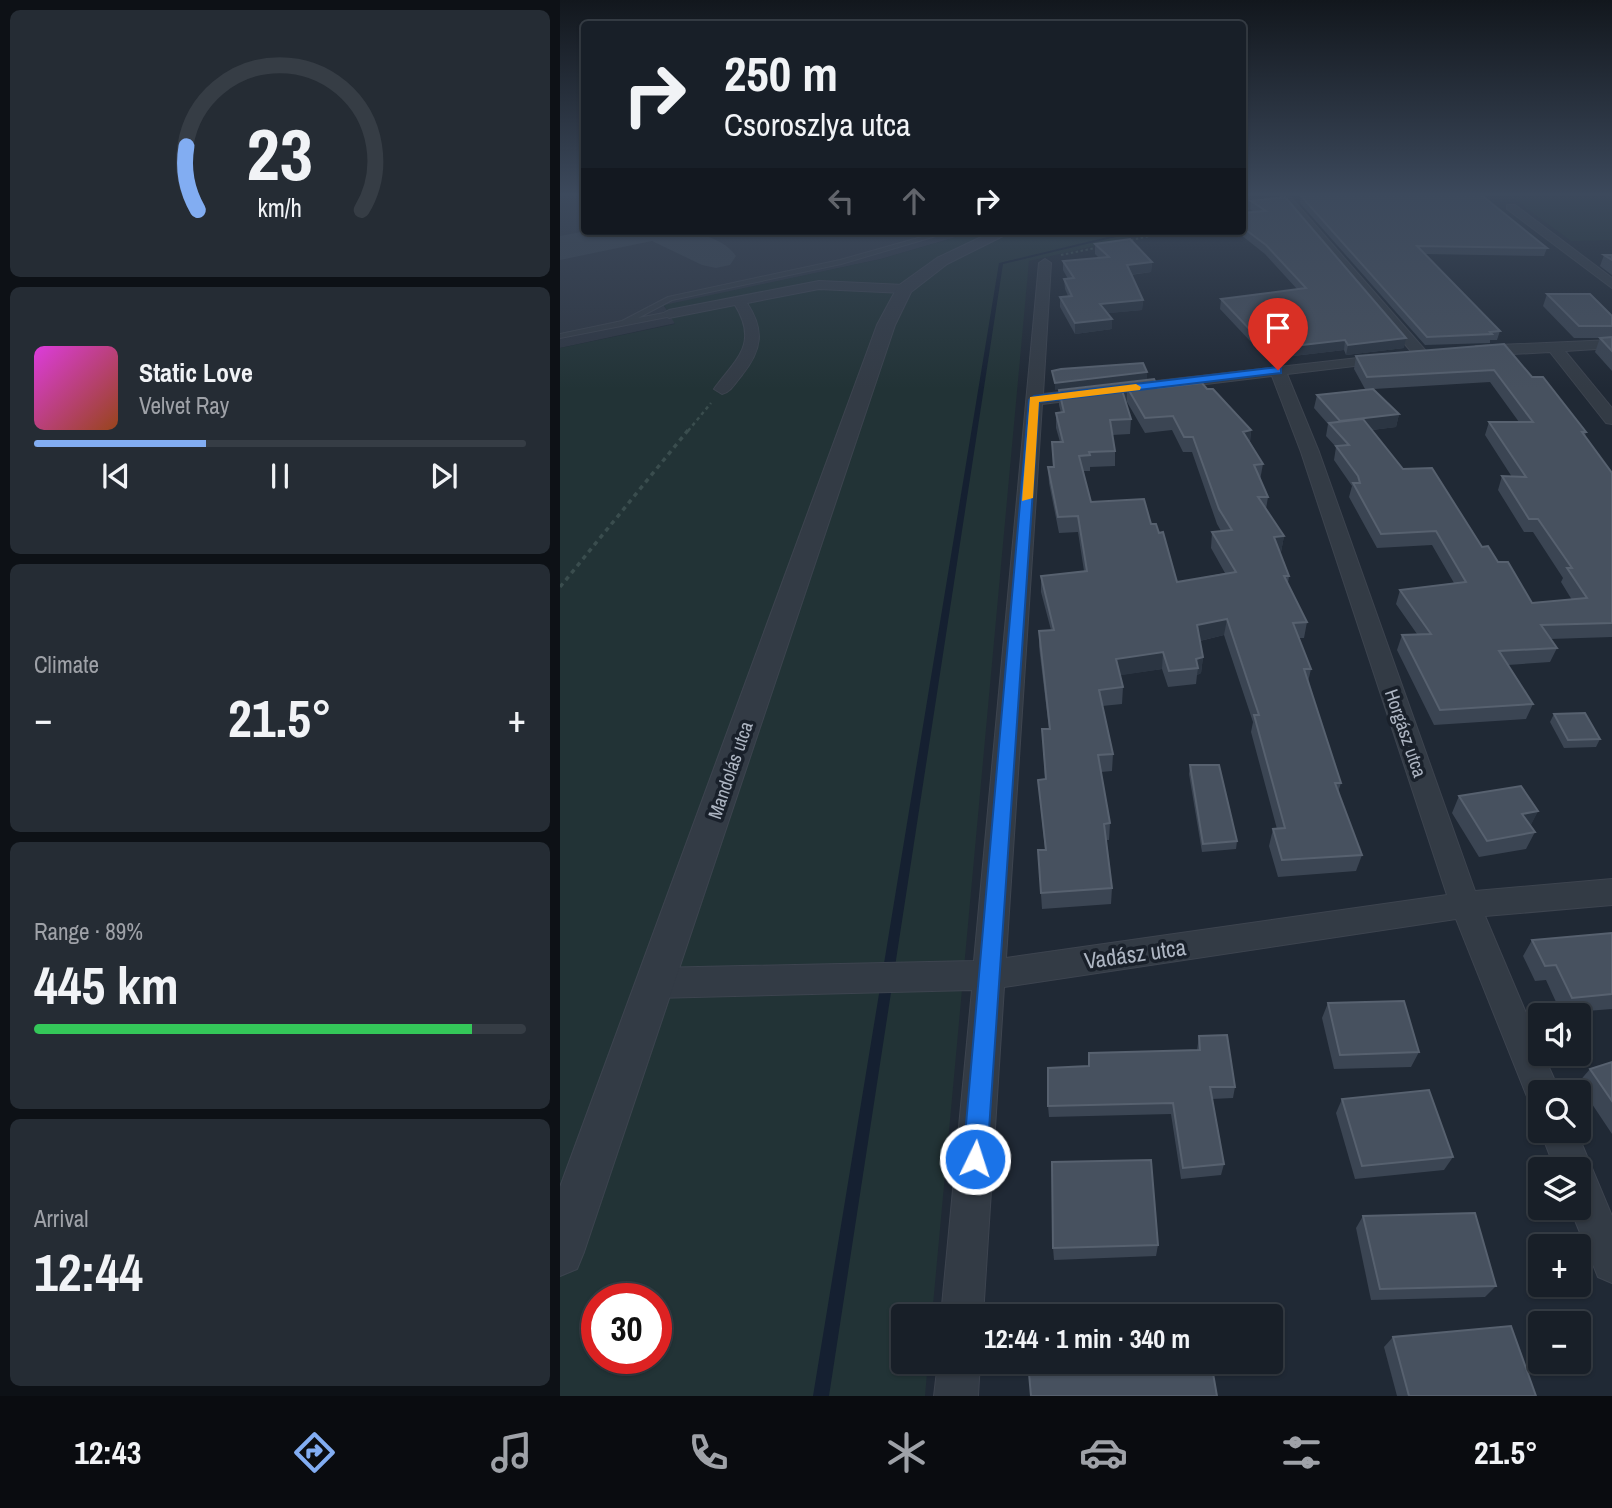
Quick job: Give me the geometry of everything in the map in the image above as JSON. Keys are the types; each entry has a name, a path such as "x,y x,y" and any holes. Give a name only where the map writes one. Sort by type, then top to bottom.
{"street":[{"path":"669,314 819,285 904,289 946,259"},
{"path":"1034,400 1427,353 1341,259"},
{"path":"1579,259 1612,284"},
{"path":"963,1304 1045,262"},
{"name":"Mandolás utca","path":"560,1252 875,355 904,289"},
{"path":"722,389 753,343 755,330 750,316 739,301"},
{"path":"1460,352 1612,344"},
{"path":"1554,347 1612,419"},
{"name":"Horgász utca","path":"1278,370 1315,465 1465,905 1537,1080"},
{"name":"Vadász utca","path":"655,983 989,975 1465,905 1612,892"},
{"path":"1591,1212 1612,1263"},
{"path":"956,1396 958,1374"}],"lane":[{"path":"624,323 670,298 851,259"},
{"path":"560,336 669,314"}],"path":[{"path":"1045,262 1050,259"},
{"path":"560,587 722,389"}],"shaded area":[{"path":"560,259 880,259 664,306 676,323 560,348"},
{"path":"880,259 1037,259 1029,261 933,1304 891,1304 891,1374 927,1374 925,1396 560,1396 560,348 675,324 664,305"}],"building":[{"path":"1149,259 1152,262 1127,265 1143,300 1100,304 1112,319 1075,323 1060,297 1072,296 1064,279 1074,278 1063,261"},
{"path":"1279,259 1338,259 1406,338 1348,345 1345,340 1268,349 1221,299 1306,288"},
{"path":"1357,259 1430,259 1500,331 1490,332 1492,334 1427,337"},
{"path":"1547,294 1590,294 1612,316 1612,326 1579,326"},
{"path":"1612,337 1612,351 1600,338"},
{"path":"1504,344 1532,377 1543,377 1586,432 1582,432 1612,473 1612,623 1541,625 1557,648 1499,651 1533,704 1440,710 1402,635 1431,634 1400,590 1466,582 1436,531 1381,534 1353,483 1360,483 1358,476 1336,446 1349,445 1329,423 1363,419 1403,469 1432,468 1482,547 1488,546 1498,562 1508,562 1532,603 1587,598 1567,568 1572,568 1538,519 1529,519 1502,476 1526,477 1489,422 1533,422 1494,370 1367,377 1356,356"},
{"path":"1143,363 1147,372 1055,383 1052,371 1061,369"},
{"path":"1154,379 1158,388 1202,383 1207,389 1213,389 1251,430 1243,432 1263,464 1254,465 1268,497 1258,497 1284,536 1274,537 1289,576 1284,576 1307,622 1293,623 1311,669 1304,669 1341,783 1335,783 1362,855 1282,860 1273,829 1285,828 1254,715 1259,715 1227,619 1197,625 1203,657 1196,659 1198,668 1169,671 1163,652 1116,659 1123,687 1099,690 1113,754 1098,755 1110,823 1104,824 1112,888 1041,893 1038,850 1046,850 1038,780 1046,779 1042,729 1050,729 1039,631 1054,630 1041,576 1087,571 1078,516 1058,517 1048,467 1054,467 1052,442 1063,442 1056,413 1064,412 1059,390","holes":["1127,387 1145,418 1173,416 1184,437 1193,437 1219,509 1232,530 1212,532 1236,572 1177,582 1163,532 1159,533 1156,524 1151,524 1144,499 1091,502 1079,456 1090,455 1089,452 1115,451 1110,420 1131,419 1122,390"]},
{"path":"1373,389 1399,414 1340,421 1317,395"},
{"path":"1585,713 1600,739 1568,740 1554,714"},
{"path":"1190,765 1219,765 1237,841 1203,844"},
{"path":"1521,786 1538,811 1522,814 1535,832 1487,841 1459,796"},
{"path":"1612,933 1612,994 1572,998 1556,965 1545,966 1532,940"},
{"path":"1404,1001 1419,1052 1340,1055 1328,1003"},
{"path":"1227,1035 1235,1087 1210,1087 1224,1164 1183,1168 1173,1103 1048,1106 1048,1068 1089,1066 1089,1053 1200,1050 1199,1036"},
{"path":"1612,1062 1612,1101 1590,1069"},
{"path":"1429,1090 1453,1157 1362,1166 1342,1099"},
{"path":"1151,1160 1158,1245 1053,1248 1052,1162"},
{"path":"1475,1213 1496,1286 1380,1289 1363,1216"},
{"path":"1511,1326 1536,1396 1409,1396 1393,1337"},
{"path":"1029,1374 1213,1374 1217,1396 1031,1396"}],"waterway":[{"path":"821,1396 1001,263 1018,259"}],"slow traffic":[{"path":"1027,498 1034,400 1136,387"}],"route":[{"path":"975,1159 1034,400 1278,370"}]}
